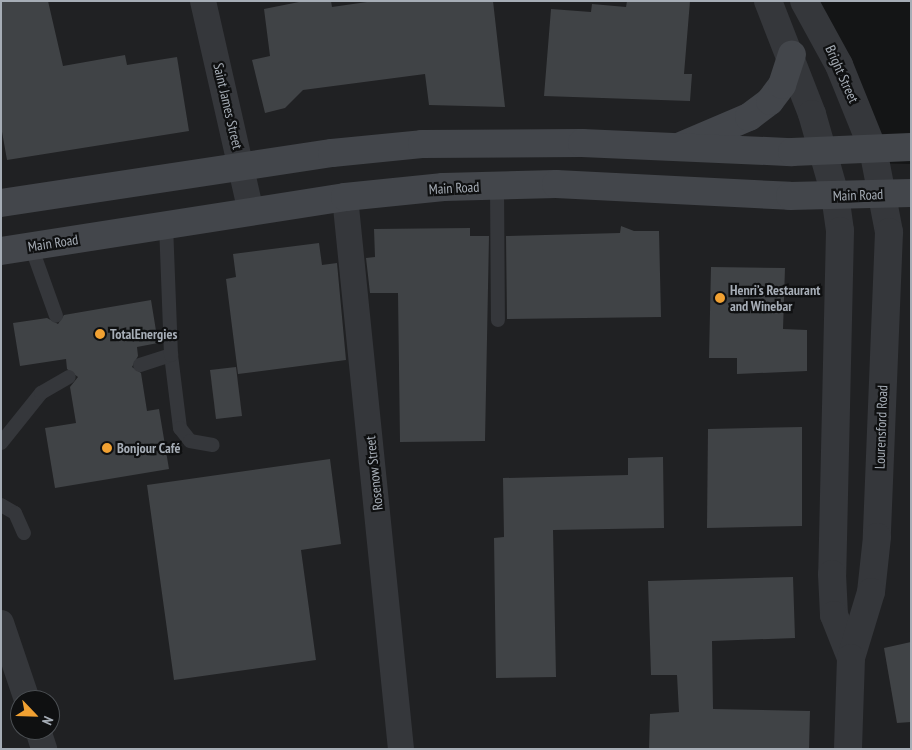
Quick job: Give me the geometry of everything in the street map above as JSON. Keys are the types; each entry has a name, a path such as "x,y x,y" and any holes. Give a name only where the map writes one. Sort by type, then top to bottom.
{"main road":[{"path":"670,150 749,117 770,101 782,85 792,55"},
{"path":"1,203 422,144 582,143 670,150 825,151 911,147"},
{"name":"Main Road","path":"1,251 346,197 498,186 835,196 911,193"}],"street":[{"name":"Saint James Street","path":"203,1 251,212"},
{"path":"768,1 792,55 825,151"},
{"name":"Bright Street","path":"804,1 839,65 873,149 884,194"},
{"name":"Lourensford Road","path":"825,151 835,196 840,231 832,574 834,615 851,658"},
{"name":"Lourensford Road","path":"848,749 851,658 871,592 877,537 889,232 884,194"},
{"name":"Rosenow Street","path":"346,197 401,749"},
{"path":"1,623 24,690"}],"lane":[{"path":"498,186 498,320"},
{"path":"166,226 171,355 180,428 190,441 213,445"},
{"path":"31,246 56,316"},
{"path":"140,365 171,355"},
{"path":"1,443 41,393 68,377"},
{"path":"1,505 15,513 24,533"}],"shaded area":[{"path":"1,1 802,1 869,163 911,164 911,749 1,749"}],"building":[{"path":"1,1 48,1 63,66 125,55 127,65 177,57 189,131 7,160 1,126"},
{"path":"304,1 331,1 332,7 374,1 493,1 505,107 429,105 425,74 303,90 285,108 265,113 252,60 270,56 264,9"},
{"path":"627,1 690,1 684,74 692,74 690,101 544,96 551,9 591,12 592,4 626,7"},
{"path":"621,226 634,231 659,231 661,317 507,319 506,236 620,233"},
{"path":"470,228 470,236 489,236 485,441 400,442 398,293 370,293 366,258 375,257 374,229"},
{"path":"319,243 322,265 337,263 346,360 238,374 226,279 236,277 233,254"},
{"path":"711,267 785,268 783,329 807,330 807,371 737,374 737,358 709,358"},
{"path":"151,300 158,343 137,347 138,356 132,367 141,373 147,411 159,409 169,469 55,488 45,428 76,423 70,387 78,377 67,369 66,359 20,366 13,323 47,318 58,324 64,315"},
{"path":"236,367 242,416 216,419 210,370"},
{"path":"802,427 802,526 707,528 708,429"},
{"path":"663,457 664,528 553,530 556,677 496,678 494,538 504,537 503,478 628,475 628,458"},
{"path":"330,459 341,544 301,550 316,660 174,680 147,485"},
{"path":"793,577 795,638 712,641 713,709 810,711 809,749 649,749 650,714 679,712 677,675 651,675 648,581"},
{"path":"911,642 911,722 897,723 884,648"}],"place":[{"name":"Henri’s Restaurant and Winebar","path":"720,298"},
{"name":"TotalEnergies","path":"100,334"},
{"name":"Bonjour Café","path":"107,448"}]}
